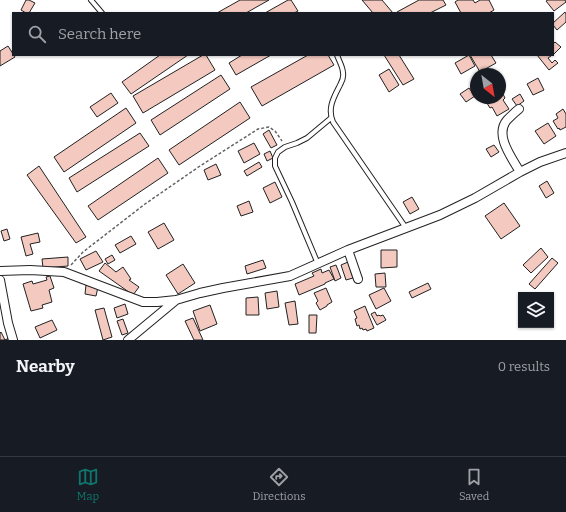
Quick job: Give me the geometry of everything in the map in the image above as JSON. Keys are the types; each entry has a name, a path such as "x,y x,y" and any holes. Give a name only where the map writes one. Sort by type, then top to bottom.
{"street":[{"path":"519,109 506,120 502,130 504,144 520,172"},
{"path":"0,271 30,270 64,272 143,302 176,300 223,288 290,276 348,250 447,212 540,162 566,153"},
{"path":"348,250 358,279"},
{"path":"0,280 8,323 13,340"},
{"path":"128,340 176,300"}],"lane":[{"path":"91,0 101,12"},
{"path":"337,56 344,74 332,103 330,111 331,118 406,228"},
{"path":"318,264 275,166 275,158 278,152 285,146 297,143 307,138 331,118"}],"path":[{"path":"64,272 83,252 145,204 200,166 258,129 269,127 275,130 285,146"}],"building":[{"path":"26,0 35,3 30,12 21,10"},
{"path":"240,0 269,0 248,12 219,12"},
{"path":"288,0 291,0 298,11 296,12 267,12"},
{"path":"362,0 382,0 392,12 372,12"},
{"path":"419,0 443,0 446,5 432,12 397,12"},
{"path":"458,0 473,0 475,3 480,0 489,0 494,10 491,12 460,12 455,2"},
{"path":"565,0 566,2 554,11 546,1"},
{"path":"565,12 566,22 557,30 554,26 554,22"},
{"path":"555,42 561,47 554,54"},
{"path":"8,46 12,52 12,56 15,57 0,66 0,51"},
{"path":"159,56 187,56 131,94 122,82"},
{"path":"201,56 207,56 215,70 143,113 133,96"},
{"path":"240,56 269,56 236,75 229,63"},
{"path":"306,56 329,56 334,65 262,106 251,87"},
{"path":"385,56 400,56 414,79 403,85"},
{"path":"470,56 475,66 461,74 455,63"},
{"path":"471,56 492,56 496,63 487,68 478,68"},
{"path":"538,56 551,56 548,58 552,63 555,60 558,63 549,70"},
{"path":"389,69 399,85 389,92 379,75"},
{"path":"221,75 230,89 160,135 151,120"},
{"path":"538,78 544,90 533,95 527,84"},
{"path":"469,88 470,99 466,102 460,94"},
{"path":"111,93 118,103 97,117 90,107"},
{"path":"520,94 524,101 517,106 512,99"},
{"path":"240,102 250,118 179,165 169,150"},
{"path":"488,104 506,104 509,109 497,116 492,107 490,108"},
{"path":"126,108 136,123 64,172 54,157"},
{"path":"563,109 566,114 566,127 560,130 553,121 558,118 556,114"},
{"path":"548,123 556,136 544,144 535,131"},
{"path":"269,130 277,145 271,148 263,134"},
{"path":"140,133 149,146 77,192 69,178"},
{"path":"254,143 260,154 244,163 238,151"},
{"path":"494,145 499,152 491,157 486,149"},
{"path":"270,151 273,158 267,161 264,154"},
{"path":"158,158 168,173 98,220 88,206"},
{"path":"259,162 262,167 247,176 244,171"},
{"path":"216,164 221,175 208,180 204,170"},
{"path":"39,166 86,237 76,243 27,175"},
{"path":"547,181 554,193 546,198 539,186"},
{"path":"275,182 282,197 270,203 263,188"},
{"path":"412,197 419,209 410,214 403,202"},
{"path":"249,201 253,212 241,216 237,206"},
{"path":"504,203 520,226 501,239 485,216"},
{"path":"164,223 174,240 158,249 148,232"},
{"path":"7,229 10,239 4,241 1,231"},
{"path":"38,233 40,242 30,244 33,254 26,256 21,237"},
{"path":"131,236 136,244 120,253 115,245"},
{"path":"541,248 548,257 531,273 523,265"},
{"path":"381,250 397,250 397,267 381,268"},
{"path":"96,251 103,262 86,270 80,259"},
{"path":"112,255 115,260 108,264 105,259"},
{"path":"68,257 68,266 43,268 42,259"},
{"path":"552,258 558,263 535,289 529,284"},
{"path":"263,260 266,268 247,274 245,266"},
{"path":"348,262 353,278 346,280 341,265"},
{"path":"105,263 116,272 123,267 131,279 129,280 139,287 133,295 99,271"},
{"path":"183,264 195,283 178,294 166,275"},
{"path":"336,265 341,278 335,281 330,267"},
{"path":"321,269 322,273 329,270 334,279 299,295 295,284 314,276 312,273"},
{"path":"385,273 386,287 376,287 375,274"},
{"path":"50,276 54,288 49,290 52,302 42,305 43,308 31,311 23,284 32,281 33,284 47,280 46,277"},
{"path":"428,283 431,289 412,298 409,292"},
{"path":"86,285 98,287 96,296 85,294"},
{"path":"326,288 332,302 320,310 316,303 318,301 314,293"},
{"path":"384,288 391,301 376,309 369,295"},
{"path":"277,291 279,307 267,309 265,293"},
{"path":"258,297 259,315 246,315 246,298"},
{"path":"295,301 298,324 289,325 285,303"},
{"path":"125,304 128,314 117,318 114,308"},
{"path":"210,305 217,324 200,331 193,311"},
{"path":"365,306 374,328 367,331 366,329 360,329 359,325 357,326 355,319 357,318 354,311"},
{"path":"104,308 112,337 103,340 95,310"},
{"path":"375,312 377,316 383,315 386,320 377,325 371,314"},
{"path":"309,315 317,315 316,333 309,333"},
{"path":"193,318 203,340 194,340 185,321"},
{"path":"123,319 128,333 122,335 117,321"},
{"path":"52,320 57,330 40,338 35,327"},
{"path":"1,332 5,340 0,340"}]}
